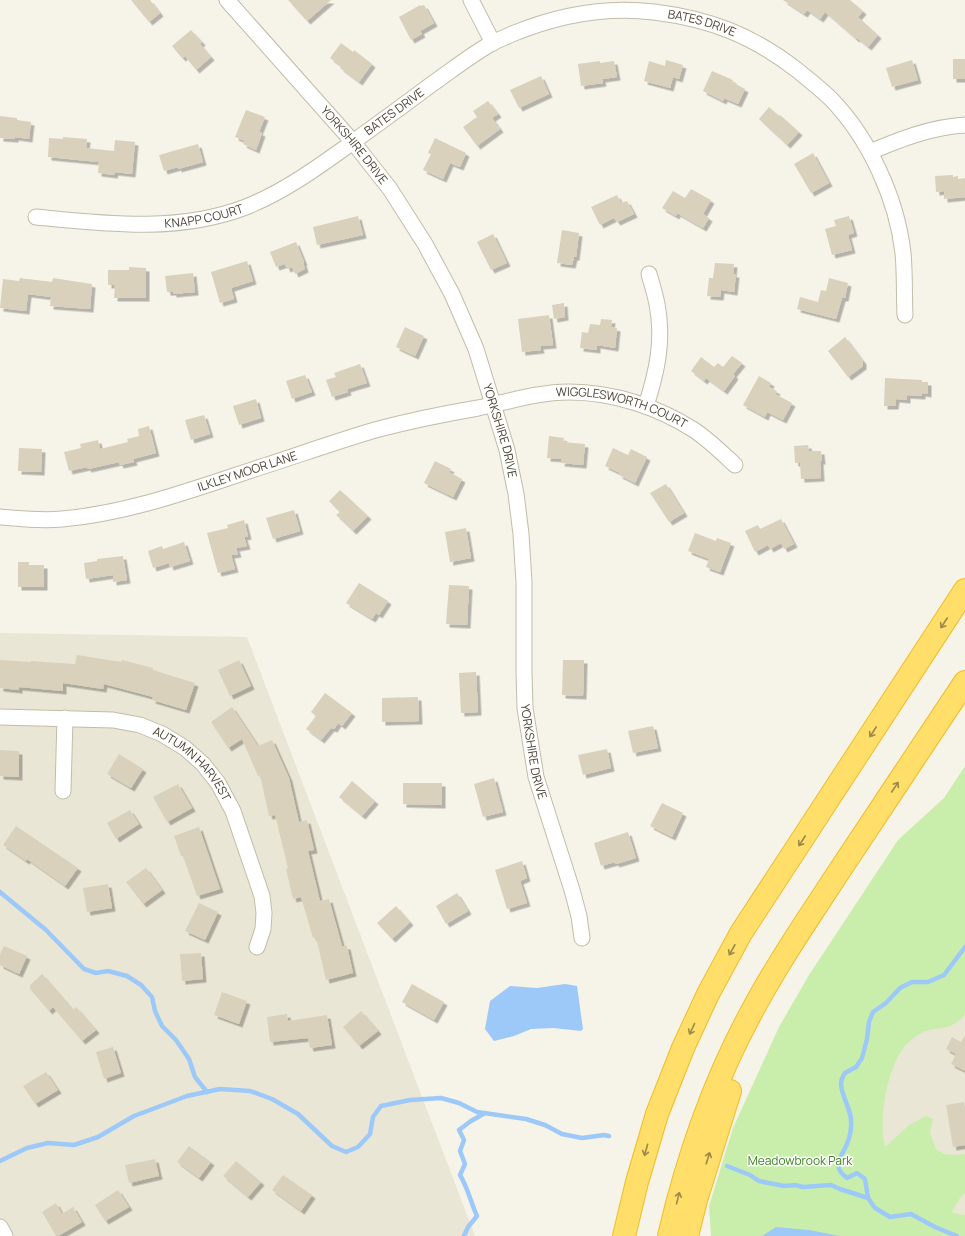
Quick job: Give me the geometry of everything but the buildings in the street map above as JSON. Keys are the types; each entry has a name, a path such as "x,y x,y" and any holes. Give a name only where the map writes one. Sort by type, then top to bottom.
{"highway":[{"path":"624,1236 637,1182 657,1114 683,1048 708,994 742,933 965,590"},
{"path":"669,1236 679,1195 700,1127 724,1068 750,1014 782,958 965,682"},
{"path":"687,1236 716,1132 735,1074 757,1017 787,961 874,819"}],"street":[{"name":"YORKSHIRE DRIVE","path":"227,0 353,142 390,189 426,244 452,294 476,349 507,450 516,494 521,534 524,582 525,708 536,777 572,890 579,916 582,938"},
{"path":"471,0 493,43"},
{"name":"BATES DRIVE","path":"353,142 457,66 493,43 528,28 558,18 579,13 613,10 682,16 723,27 754,42 783,59 809,80 831,100 849,121 870,152 888,195 899,229 903,254 905,315"},
{"path":"870,152 909,136 936,129 965,125"},
{"name":"KNAPP COURT","path":"36,217 114,224 154,225 189,222 217,216 246,207 275,194 304,177 353,142"},
{"path":"646,406 656,376 660,348 660,322 657,302 649,274"},
{"name":"WIGGLESWORTH COURT","path":"493,404 543,393 570,392 619,398 646,406 695,430 713,444 735,465"},
{"name":"ILKLEY MOOR LANE","path":"0,517 28,520 62,519 109,512 156,501 375,430 419,419 493,404"},
{"name":"AUTUMN HARVEST","path":"0,717 114,720 140,725 162,734 185,748 203,764 218,783 234,811 262,896 264,913 263,929 257,947"},
{"path":"63,791 65,718"},
{"path":"0,1228 5,1236"}],"shaded area":[{"path":"0,633 247,637 475,1236 0,1236"},
{"path":"965,981 965,1215 924,1204 873,1152 870,1083 907,1018"}],"green space":[{"name":"Meadowbrook Park","path":"965,766 965,1012 962,1018 956,1023 947,1027 925,1031 914,1037 904,1047 898,1057 889,1082 883,1110 883,1136 885,1147 909,1125 926,1116 933,1119 930,1133 936,1149 944,1154 965,1154 965,1193 960,1198 952,1212 965,1215 965,1236 711,1236 709,1206 733,1128 779,1027 809,975 898,840 944,798"}],"water":[{"path":"565,984 577,986 583,1029 581,1031 553,1028 531,1029 514,1036 494,1041 485,1029 490,1001 510,986 537,988"},
{"path":"776,1227 809,1230 840,1236 762,1236"}],"waterway":[{"path":"0,892 46,930 84,969 96,973 108,971 127,976 141,985 152,997 155,1011 162,1026 176,1040 189,1059 195,1077 207,1092"},
{"path":"957,1236 935,1227 911,1214 890,1217 875,1208 868,1198 865,1179 857,1173 847,1178 842,1174 838,1166 847,1144 851,1126 850,1115 841,1081 845,1073 856,1067 862,1058 867,1039 869,1022 873,1012 886,1003 900,988 912,982 928,982 944,975 965,947"},
{"path":"0,1161 27,1148 48,1143 74,1145 98,1137 134,1116 187,1096 220,1089 250,1091 272,1099 298,1114 332,1146 346,1152 358,1147 370,1134 373,1117 381,1106 410,1100 441,1098 459,1103 477,1112 526,1119 545,1125 562,1134 582,1138 604,1135 609,1136"},
{"path":"464,1236 468,1227 477,1216 460,1175 465,1164 460,1151 464,1140 459,1130 485,1113"},
{"path":"727,1166 750,1175 759,1181 784,1186 795,1185 803,1187 831,1185 868,1198"}]}
